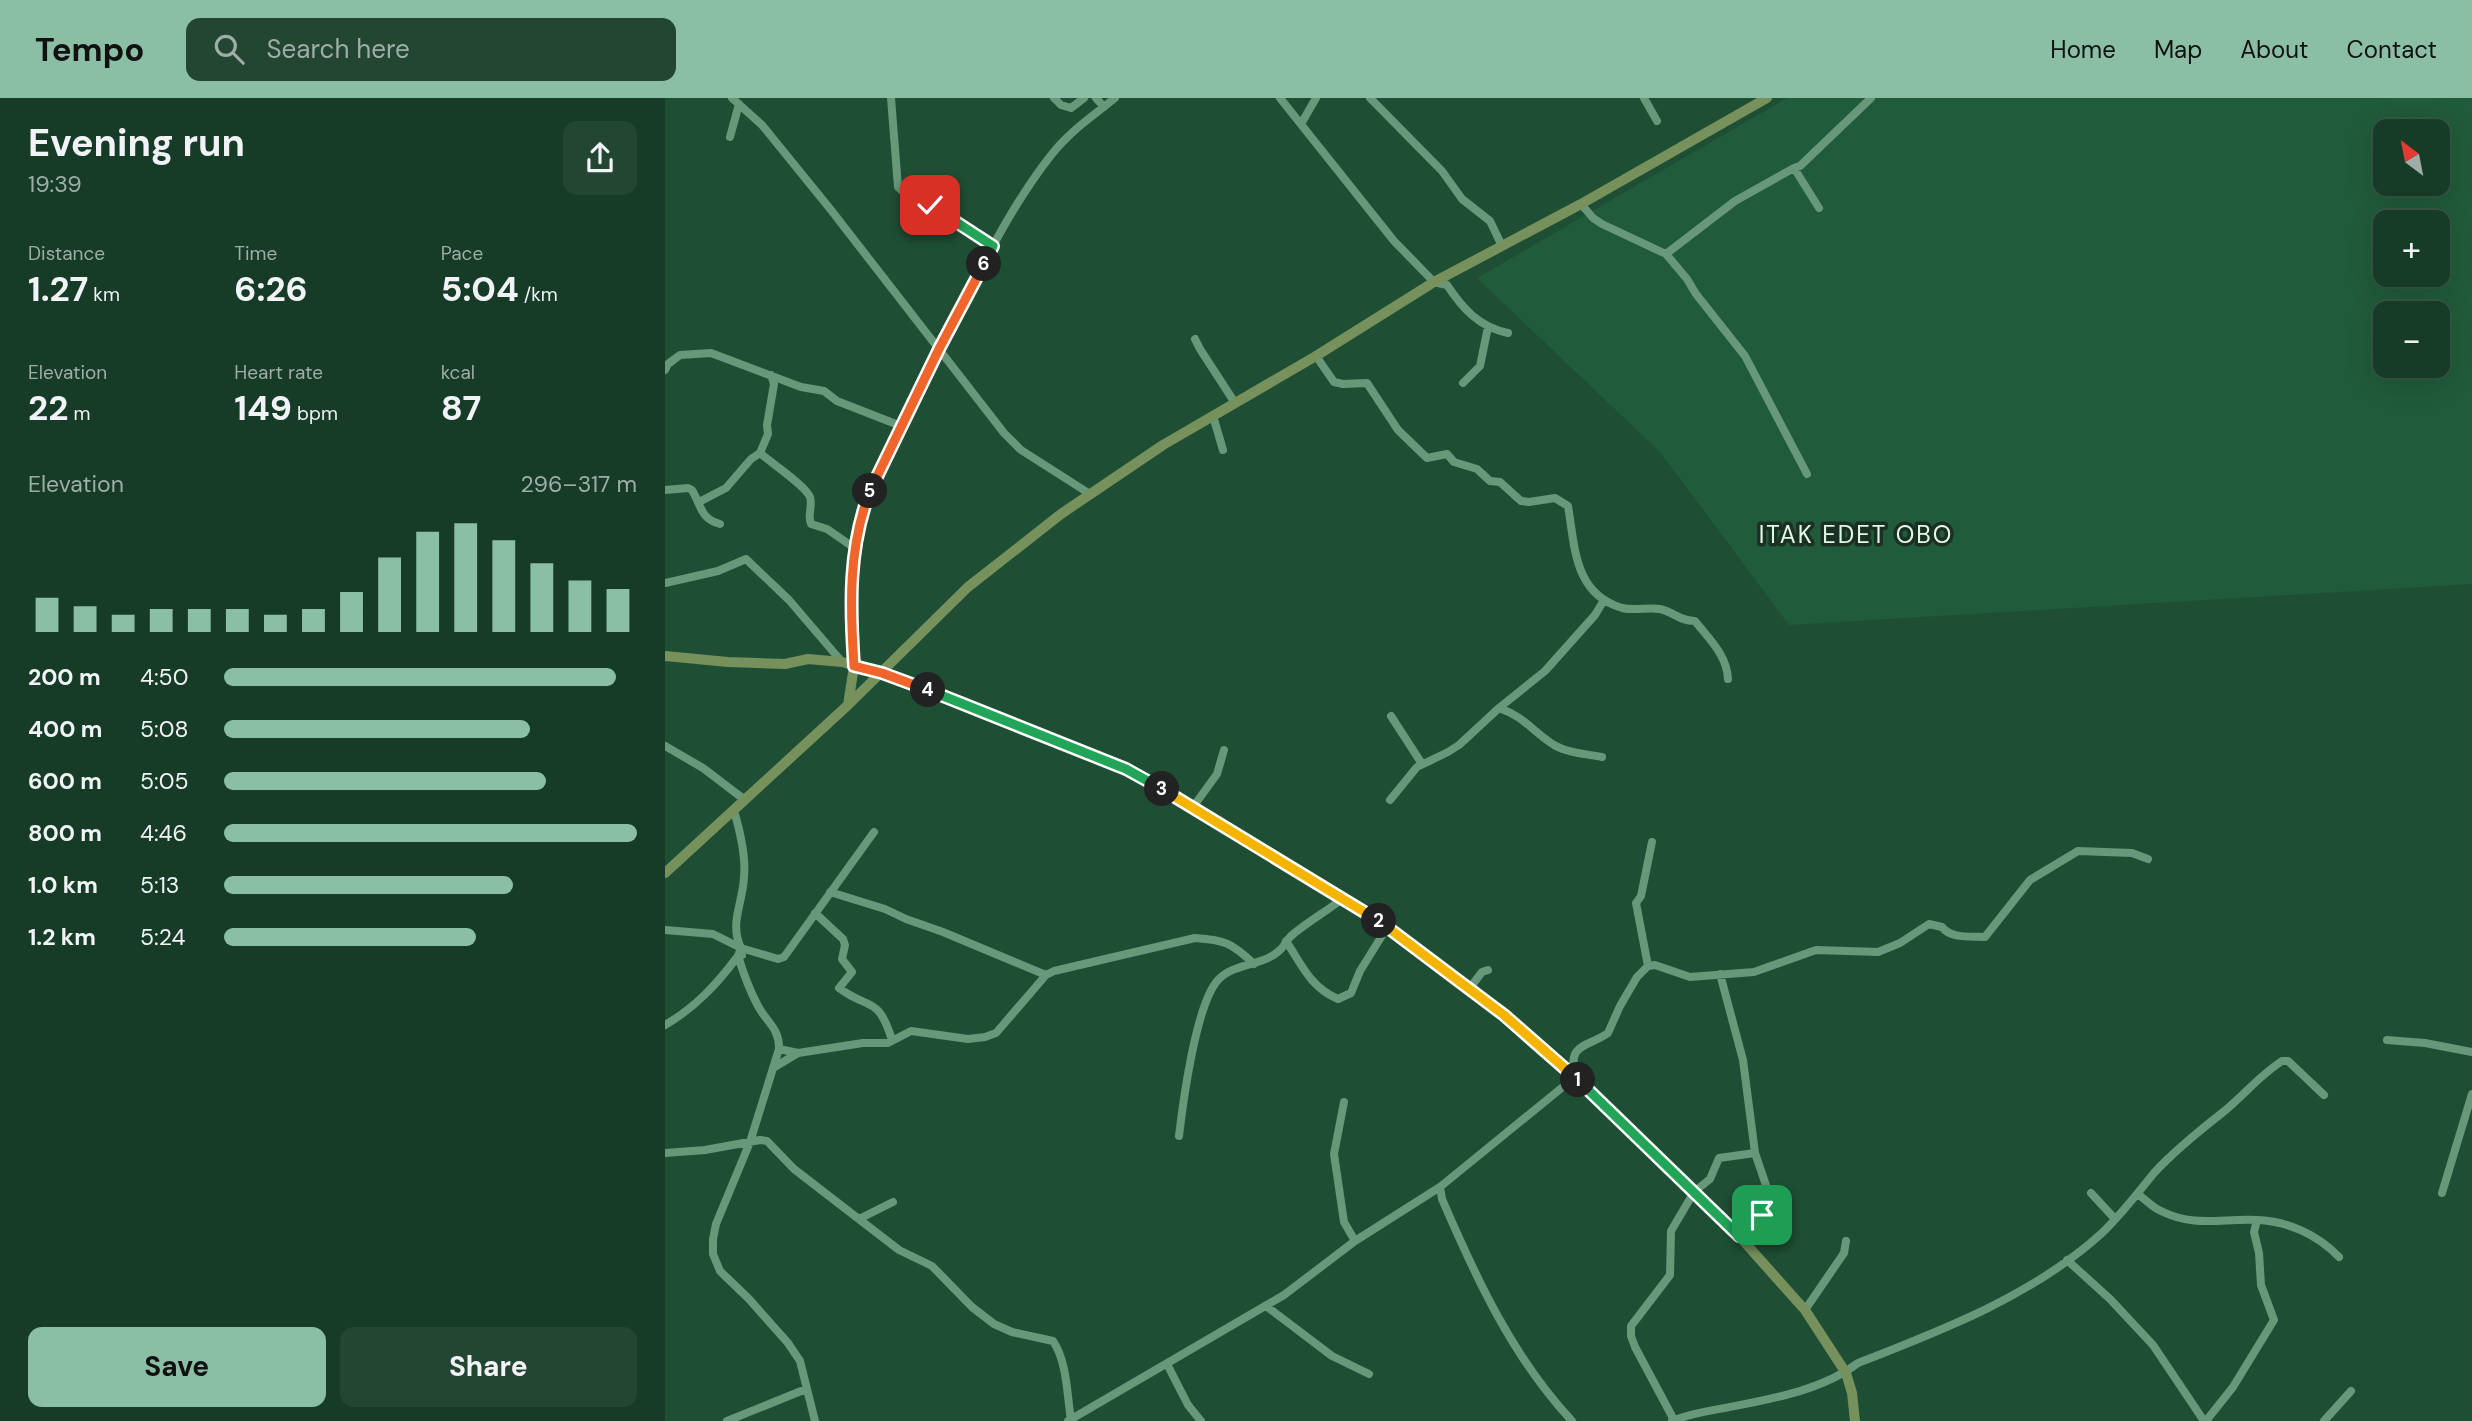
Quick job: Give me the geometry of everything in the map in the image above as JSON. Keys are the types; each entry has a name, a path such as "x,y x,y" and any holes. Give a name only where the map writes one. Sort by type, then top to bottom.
{"street":[{"path":"891,98 898,187 907,195 924,200 993,246"},
{"path":"1054,98 1061,105 1071,108 1084,98"},
{"path":"1096,98 1104,107"},
{"path":"848,705 854,666 853,547 868,494 993,246 1053,152 1079,126 1115,98"},
{"path":"1280,98 1394,241 1434,282 1447,285 1470,315 1488,327 1508,333"},
{"path":"1301,124 1316,98"},
{"path":"1370,98 1442,171 1462,199 1490,221 1502,246"},
{"path":"1644,98 1657,121"},
{"path":"665,873 882,673 968,587 1061,514 1163,445 1434,282 1581,204 1767,98"},
{"path":"1666,254 1734,201 1800,166 1871,98"},
{"path":"730,137 735,101"},
{"path":"735,101 762,125 940,347 996,423 1021,450 1090,495"},
{"path":"1794,168 1819,208"},
{"path":"1581,204 1602,224 1666,254 1745,356 1807,474"},
{"path":"1463,383 1480,366 1488,327"},
{"path":"1195,339 1235,403"},
{"path":"666,366 680,355 711,354 801,387 824,391 837,401 901,426"},
{"path":"1315,356 1334,382 1367,383 1398,430 1427,458 1447,454 1454,463 1477,469 1487,480 1500,481 1521,501 1555,498 1565,502 1582,578 1604,600 1625,609 1657,609 1667,611 1682,621 1695,621 1724,657 1728,667 1728,679"},
{"path":"699,502 726,488 751,459 760,453 768,435 767,425 774,384 771,375"},
{"path":"1213,416 1223,450"},
{"path":"760,453 804,487 810,496 811,524 827,529 853,547"},
{"path":"665,490 688,488 699,502 703,516 720,524"},
{"path":"665,583 718,571 745,559 789,600 842,662"},
{"path":"1390,800 1410,772 1448,752 1545,671 1595,615 1604,600"},
{"path":"665,656 785,664 808,659 842,662 882,673 1126,769 1388,926 1575,1077 1739,1236 1805,1310 1846,1373 1853,1393 1855,1421"},
{"path":"1499,708 1525,720 1539,734 1562,749 1602,757"},
{"path":"1391,716 1422,764"},
{"path":"665,746 703,768 745,800"},
{"path":"1193,807 1217,774 1224,750"},
{"path":"734,811 739,828 744,877 734,935 756,1003 775,1029 779,1049 750,1142 716,1224 713,1254 720,1271 749,1299 800,1360 815,1421"},
{"path":"665,930 713,934 740,952 752,951 781,958 874,831"},
{"path":"1648,967 1636,903 1641,896 1652,842"},
{"path":"1575,1077 1572,1059 1575,1053 1587,1043 1608,1033 1637,976 1648,967 1655,965 1690,977 1754,972 1816,950 1878,952 1900,943 1929,924 1942,927 1956,936 1985,937 2030,880 2078,850 2132,853 2148,859"},
{"path":"830,892 885,909 1046,975"},
{"path":"1179,1136 1183,1099 1200,1020 1211,989 1227,972 1241,965 1254,964 1280,951 1286,942 1342,899"},
{"path":"815,914 845,945 842,959 852,972 839,988 878,1008 887,1021 892,1041"},
{"path":"1286,942 1314,985 1338,999 1351,993 1360,971 1388,926"},
{"path":"779,1049 798,1053 892,1041 911,1031 968,1039 985,1037 996,1032 1046,975 1054,971 1195,938 1235,946 1254,964"},
{"path":"665,1025 685,1014 715,986 740,952"},
{"path":"1469,989 1482,972 1488,970"},
{"path":"1720,974 1743,1060 1755,1153 1771,1200 1769,1206 1739,1236"},
{"path":"2387,1040 2425,1043 2472,1052"},
{"path":"773,1068 798,1053"},
{"path":"1755,1153 1720,1158 1710,1179 1694,1192 1671,1231 1670,1275 1631,1325 1635,1347 1673,1420 1780,1397 1846,1373 1858,1363 1981,1312 2022,1289 2067,1260 2103,1232 2139,1195 2155,1172 2206,1123 2221,1114 2282,1061 2288,1061 2325,1095"},
{"path":"665,1153 767,1141 794,1169 899,1250 932,1266 972,1307 994,1324 1012,1332 1053,1341 1061,1360 1070,1420 1284,1295 1355,1241 1440,1187 1575,1077"},
{"path":"2442,1194 2472,1094"},
{"path":"1344,1102 1334,1154 1344,1222 1355,1241"},
{"path":"1440,1187 1442,1199 1488,1300 1548,1395 1571,1421"},
{"path":"2091,1193 2115,1219"},
{"path":"2139,1195 2159,1211 2187,1220 2211,1223 2257,1220 2283,1224 2309,1233 2326,1243 2339,1257"},
{"path":"859,1219 893,1202"},
{"path":"2067,1260 2110,1299 2153,1345 2205,1421 2233,1387 2274,1320 2261,1285 2259,1253 2254,1232 2257,1220"},
{"path":"1805,1310 1844,1253 1846,1241"},
{"path":"1266,1306 1332,1356 1369,1374"},
{"path":"1167,1364 1189,1408 1201,1421"},
{"path":"727,1421 806,1389"},
{"path":"2324,1421 2351,1391"}],"shaded area":[{"path":"1787,98 2472,98 2472,584 1789,625 1660,452 1477,278"}],"district":[{"name":"ITAK EDET OBO","path":"1856,534"}],"route":[{"path":"930,205 993,246 868,494 853,547 854,666 882,673 1126,769 1193,807 1388,926 1504,1015 1575,1077 1739,1236 1762,1215"}]}
